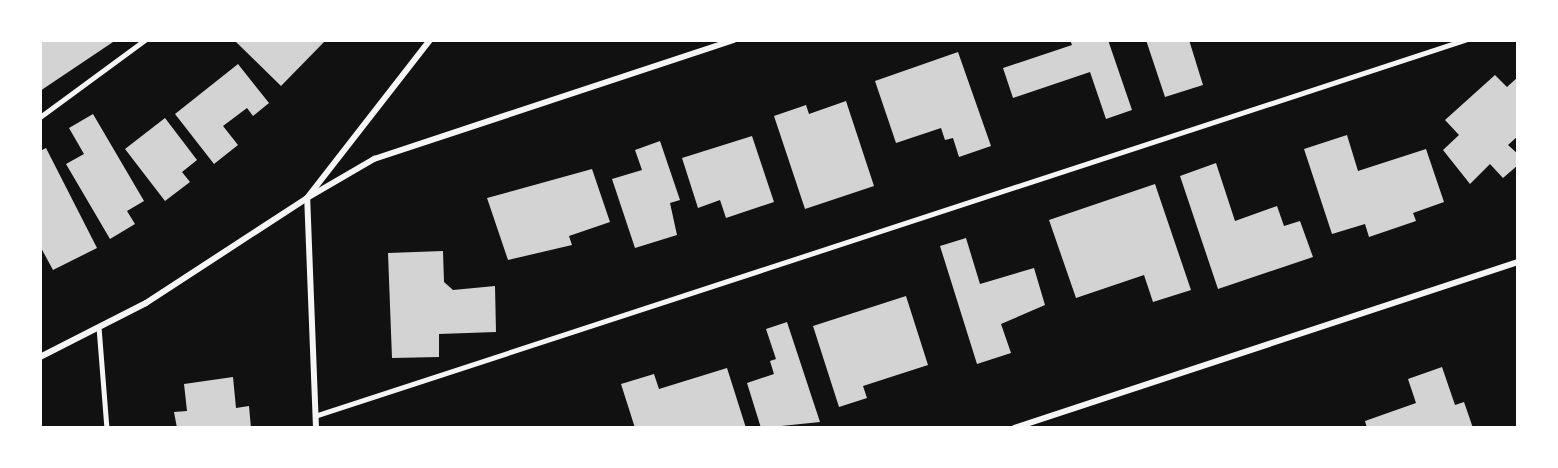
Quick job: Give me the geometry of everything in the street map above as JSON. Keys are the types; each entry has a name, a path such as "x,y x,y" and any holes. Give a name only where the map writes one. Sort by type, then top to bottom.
{"street":[{"path":"316,428 307,198 429,40"},
{"path":"40,357 146,303 307,198 374,159 734,40"},
{"path":"1014,428 1518,262"}],"lane":[{"path":"40,117 145,40"},
{"path":"315,416 1465,40"},
{"path":"99,327 107,428"}],"building":[{"path":"40,40 116,40 40,91"},
{"path":"234,40 326,40 281,86"},
{"path":"1070,40 1108,40 1132,110 1106,119 1090,72 1013,98 1003,68 1072,45"},
{"path":"1146,40 1189,40 1203,85 1165,97"},
{"path":"958,52 991,146 959,157 953,138 945,140 941,128 896,143 875,81"},
{"path":"238,64 269,103 253,116 247,108 223,126 238,145 214,164 175,114"},
{"path":"1495,75 1507,87 1518,77 1518,136 1508,145 1518,154 1518,165 1503,178 1490,164 1470,184 1443,150 1459,135 1445,120"},
{"path":"846,101 874,186 805,209 774,116 806,105 809,114"},
{"path":"93,114 144,201 127,211 135,224 110,239 66,164 84,154 69,128"},
{"path":"165,118 197,160 182,172 190,182 165,201 125,149"},
{"path":"1347,135 1358,171 1426,149 1444,202 1413,213 1416,221 1369,237 1365,224 1332,234 1304,149"},
{"path":"752,136 774,202 726,218 720,200 698,208 682,158"},
{"path":"660,141 680,200 670,203 677,235 635,248 612,179 642,170 635,150"},
{"path":"46,148 97,248 53,270 40,246 40,151"},
{"path":"1216,163 1235,221 1277,206 1284,226 1300,221 1313,257 1218,289 1180,176"},
{"path":"592,169 610,222 569,236 572,245 508,260 487,198"},
{"path":"1155,184 1191,290 1153,302 1144,275 1076,298 1049,220"},
{"path":"966,238 980,284 1034,268 1045,305 1001,324 1011,353 977,364 940,246"},
{"path":"443,251 444,282 453,290 495,286 496,332 439,334 439,357 392,358 388,253"},
{"path":"906,296 928,365 863,386 867,398 839,407 813,326"},
{"path":"787,322 820,422 761,428 747,383 774,374 770,361 776,359 766,329"},
{"path":"1442,367 1455,405 1464,402 1473,428 1367,428 1365,421 1416,403 1408,379"},
{"path":"727,368 746,428 635,428 621,384 654,374 659,389"},
{"path":"233,377 236,408 249,406 251,428 177,428 174,412 187,411 184,384"}]}
